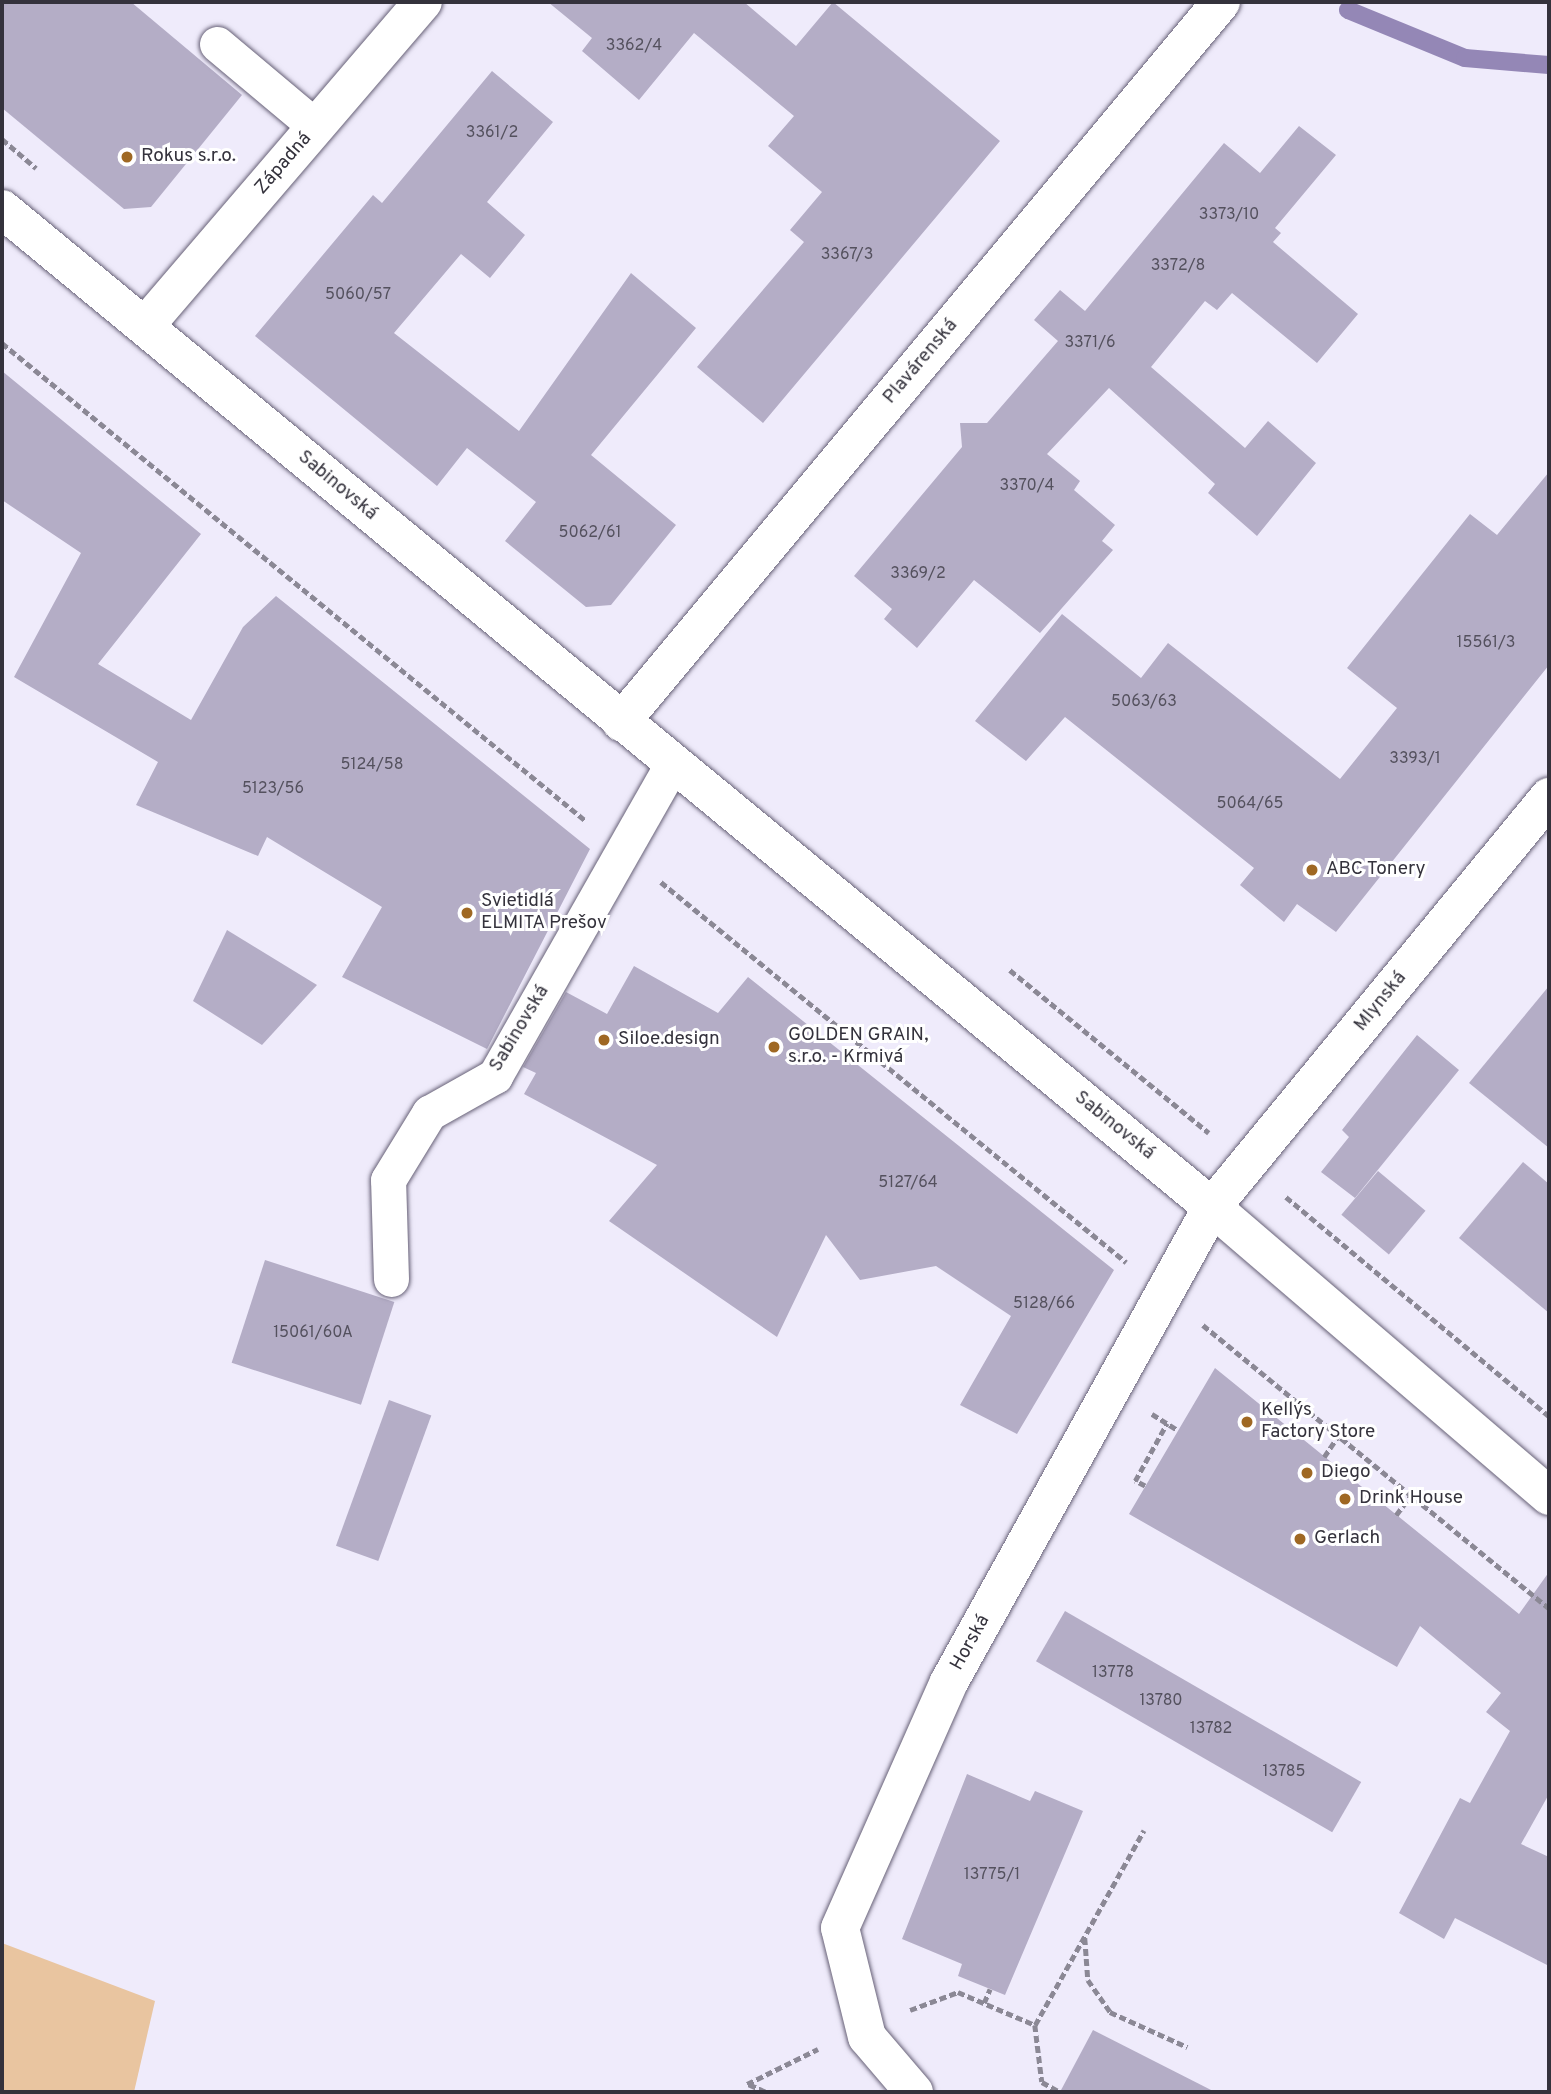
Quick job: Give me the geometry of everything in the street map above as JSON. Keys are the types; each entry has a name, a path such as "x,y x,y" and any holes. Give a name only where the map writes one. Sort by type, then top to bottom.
{"street":[{"name":"Plavárenská","path":"621,722 1221,2"},
{"name":"Západná","path":"145,326 316,127 410,6"},
{"name":"Sabinovská","path":"2,209 1212,1207 1549,1496"},
{"name":"Mlynská","path":"1212,1207 1549,797"},
{"name":"Horská","path":"914,2092 867,2036 840,1928 949,1682 1212,1207"}],"lane":[{"path":"217,44 316,127"},
{"name":"Sabinovská","path":"391,1279 388,1180 429,1114 495,1076 672,764"}],"path":[{"path":"2,344 1549,1608"},
{"path":"998,961 1549,1416"},
{"path":"1145,1486 1135,1481 1167,1423"},
{"path":"1324,1457 1338,1436"},
{"path":"1396,1515 1411,1495"},
{"path":"1060,2092 1042,2082 1035,2025 1144,1830"},
{"path":"1085,1937 1088,1980 1110,2012 1187,2047"},
{"path":"984,2003 990,1989"},
{"path":"906,2012 958,1992 1035,2025"},
{"path":"765,2092 747,2084 827,2045"}],"shaded area":[{"path":"2,1943 155,2001 134,2092 2,2092"}],"building":[{"name":"Rokus s.r.o.","path":"2,2 131,2 242,95 151,207 124,209 2,108"},
{"path":"548,2 744,2 796,46 833,2 1000,141 763,423 697,367 804,242 790,230 822,192 768,146 794,116 694,33 639,100 582,51 592,38"},
{"path":"492,71 553,122 487,202 525,235 490,278 461,254 394,333 519,431 631,273 696,328 591,455 676,525 611,605 586,607 505,541 536,502 467,448 437,486 255,336 373,195 382,203"},
{"path":"1299,126 1336,155 1275,228 1281,233 1273,242 1358,314 1317,363 1232,293 1217,310 1205,301 1151,367 1245,448 1268,421 1316,463 1257,536 1208,493 1215,484 1109,388 1047,454 1080,481 1074,490 1115,525 1102,541 1113,550 1040,633 974,580 917,648 884,619 892,609 854,576 962,447 960,423 987,423 1058,341 1034,320 1060,290 1085,311 1224,143 1260,173"},
{"path":"2,371 201,534 98,664 191,720 243,627 276,596 590,849 487,1049 342,977 382,907 267,837 258,856 136,805 158,762 14,677 81,553 2,500"},
{"path":"1549,472 1549,665 1336,932 1297,904 1284,922 1240,885 1254,868 1065,717 1026,761 975,721 1062,614 1141,678 1168,643 1340,779 1397,708 1347,668 1470,514 1497,535"},
{"path":"227,930 317,985 262,1045 193,1001"},
{"path":"634,966 718,1013 748,977 1114,1270 1017,1434 960,1405 1011,1316 936,1266 860,1280 826,1235 777,1337 609,1221 657,1165 524,1094 536,1073 523,1067 566,992 607,1014"},
{"path":"1549,986 1549,1148 1469,1083"},
{"path":"1417,1035 1459,1070 1355,1198 1321,1172 1349,1137 1342,1130"},
{"path":"1523,1162 1549,1184 1549,1313 1459,1238"},
{"path":"1378,1171 1425,1211 1389,1255 1341,1215"},
{"path":"265,1260 394,1302 361,1405 232,1363"},
{"path":"1215,1368 1519,1614 1549,1572 1549,1794 1521,1844 1549,1857 1549,1966 1455,1918 1444,1939 1399,1913 1460,1798 1470,1803 1510,1731 1486,1712 1501,1693 1420,1626 1397,1667 1129,1514"},
{"path":"389,1400 431,1415 378,1561 336,1546"},
{"path":"1065,1611 1361,1782 1332,1832 1036,1661"},
{"path":"967,1774 1030,1801 1035,1791 1083,1811 1005,1995 958,1976 962,1964 902,1939"},
{"path":"1093,2030 1215,2092 1060,2092"}],"waterway":[{"path":"1348,10 1465,58 1549,65"}],"place":[{"name":"Rokus s.r.o.","path":"127,157"},
{"name":"ABC Tonery","path":"1312,870"},
{"name":"Svietidlá ELMITA Prešov","path":"467,913"},
{"name":"Siloe.design","path":"604,1040"},
{"name":"GOLDEN GRAIN, s.r.o. - Krmivá","path":"774,1047"},
{"name":"Kelly´s Factory Store","path":"1247,1422"},
{"name":"Diego","path":"1307,1473"},
{"name":"Drink House","path":"1345,1499"},
{"name":"Gerlach","path":"1300,1539"}]}
